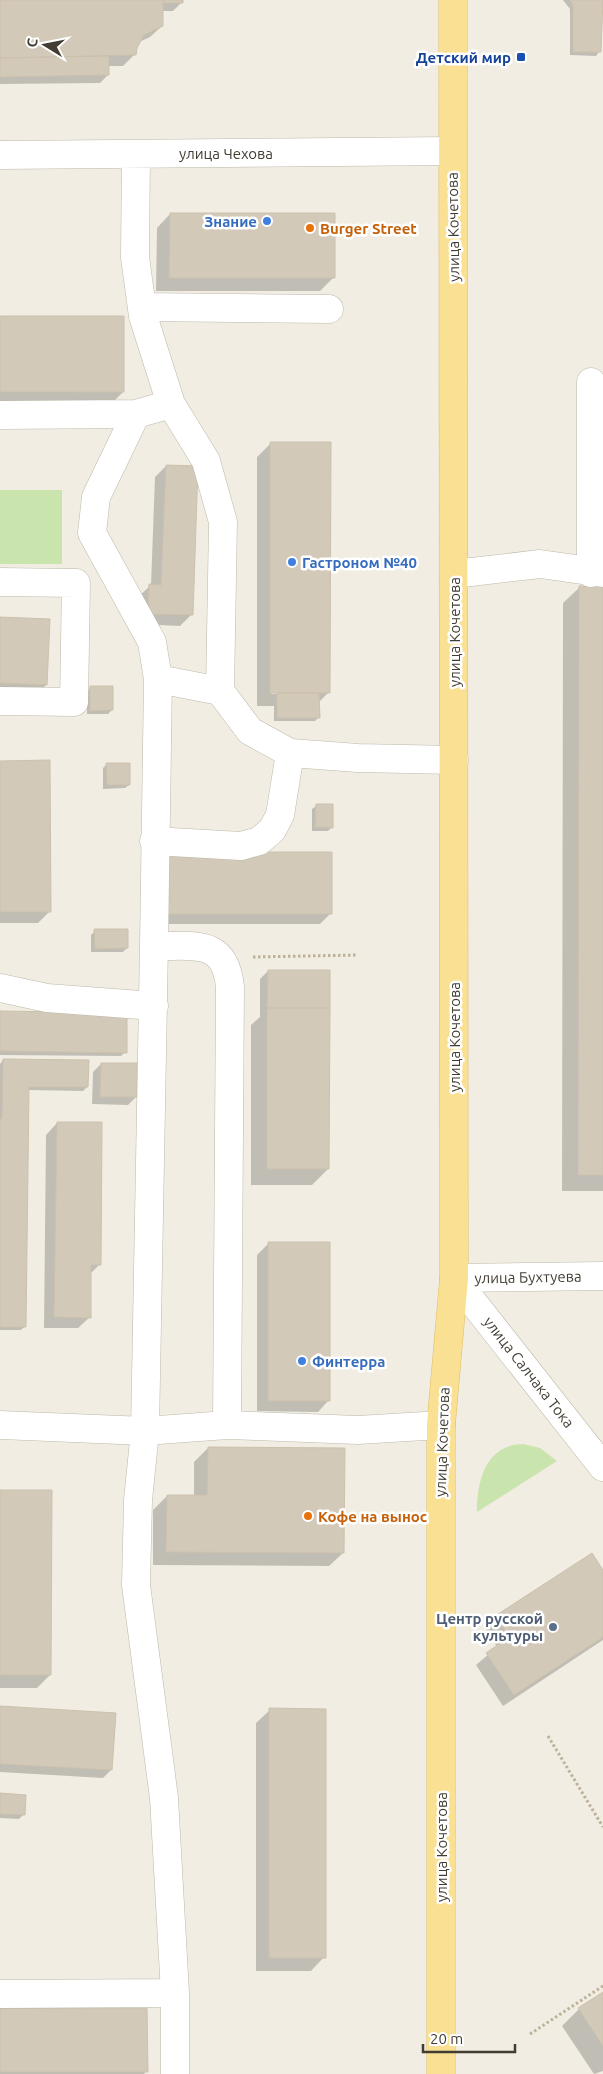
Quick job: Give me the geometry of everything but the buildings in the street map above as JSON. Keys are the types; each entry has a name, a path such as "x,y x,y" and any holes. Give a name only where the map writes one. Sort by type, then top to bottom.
{"main road":[{"name":"улица Кочетова","path":"441,2074 441,1425 454,1278 453,0"}],"street":[{"name":"улица Чехова","path":"0,154 452,151"},
{"path":"136,154 135,257 142,307 171,404 206,461 223,522 220,691 250,731 290,753 358,758 454,760"},
{"path":"142,307 329,309"},
{"path":"454,574 540,564 597,573 591,382"},
{"path":"0,414 136,414 171,404"},
{"path":"136,414 96,497 92,533 152,642 158,679 154,841 154,1006 145,1431 138,1500 136,1585 164,1798 175,1994 176,2074"},
{"path":"0,582 76,583 74,702 0,701"},
{"path":"158,679 220,691"},
{"path":"154,841 241,846 259,841 272,830 280,815 290,753"},
{"path":"154,946 210,948 220,956 228,970 230,987 226,1425"},
{"path":"0,988 48,998 154,1006"},
{"name":"улица Бухтуева","path":"454,1278 603,1276"},
{"name":"улица Салчака Тока","path":"454,1278 603,1467"},
{"path":"0,1425 145,1431 226,1425 358,1430 441,1425"},
{"path":"0,1994 175,1994"}],"path":[{"path":"220,956 358,955"},
{"path":"548,1736 603,1827"},
{"path":"530,2034 603,1986"}],"green space":[{"path":"0,490 62,490 62,564 0,564"},
{"path":"523,1444 540,1448 557,1461 477,1512 477,1501 482,1478 492,1458 510,1446"}],"place":[{"name":"Детский мир","path":"521,57"},
{"name":"Знание","path":"267,221"},
{"name":"Burger Street","path":"310,228"},
{"name":"Гастроном №40","path":"292,562"},
{"name":"Финтерра","path":"302,1361"},
{"name":"Кофе на вынос","path":"308,1516"},
{"name":"Центр русской культуры","path":"553,1627"}]}
